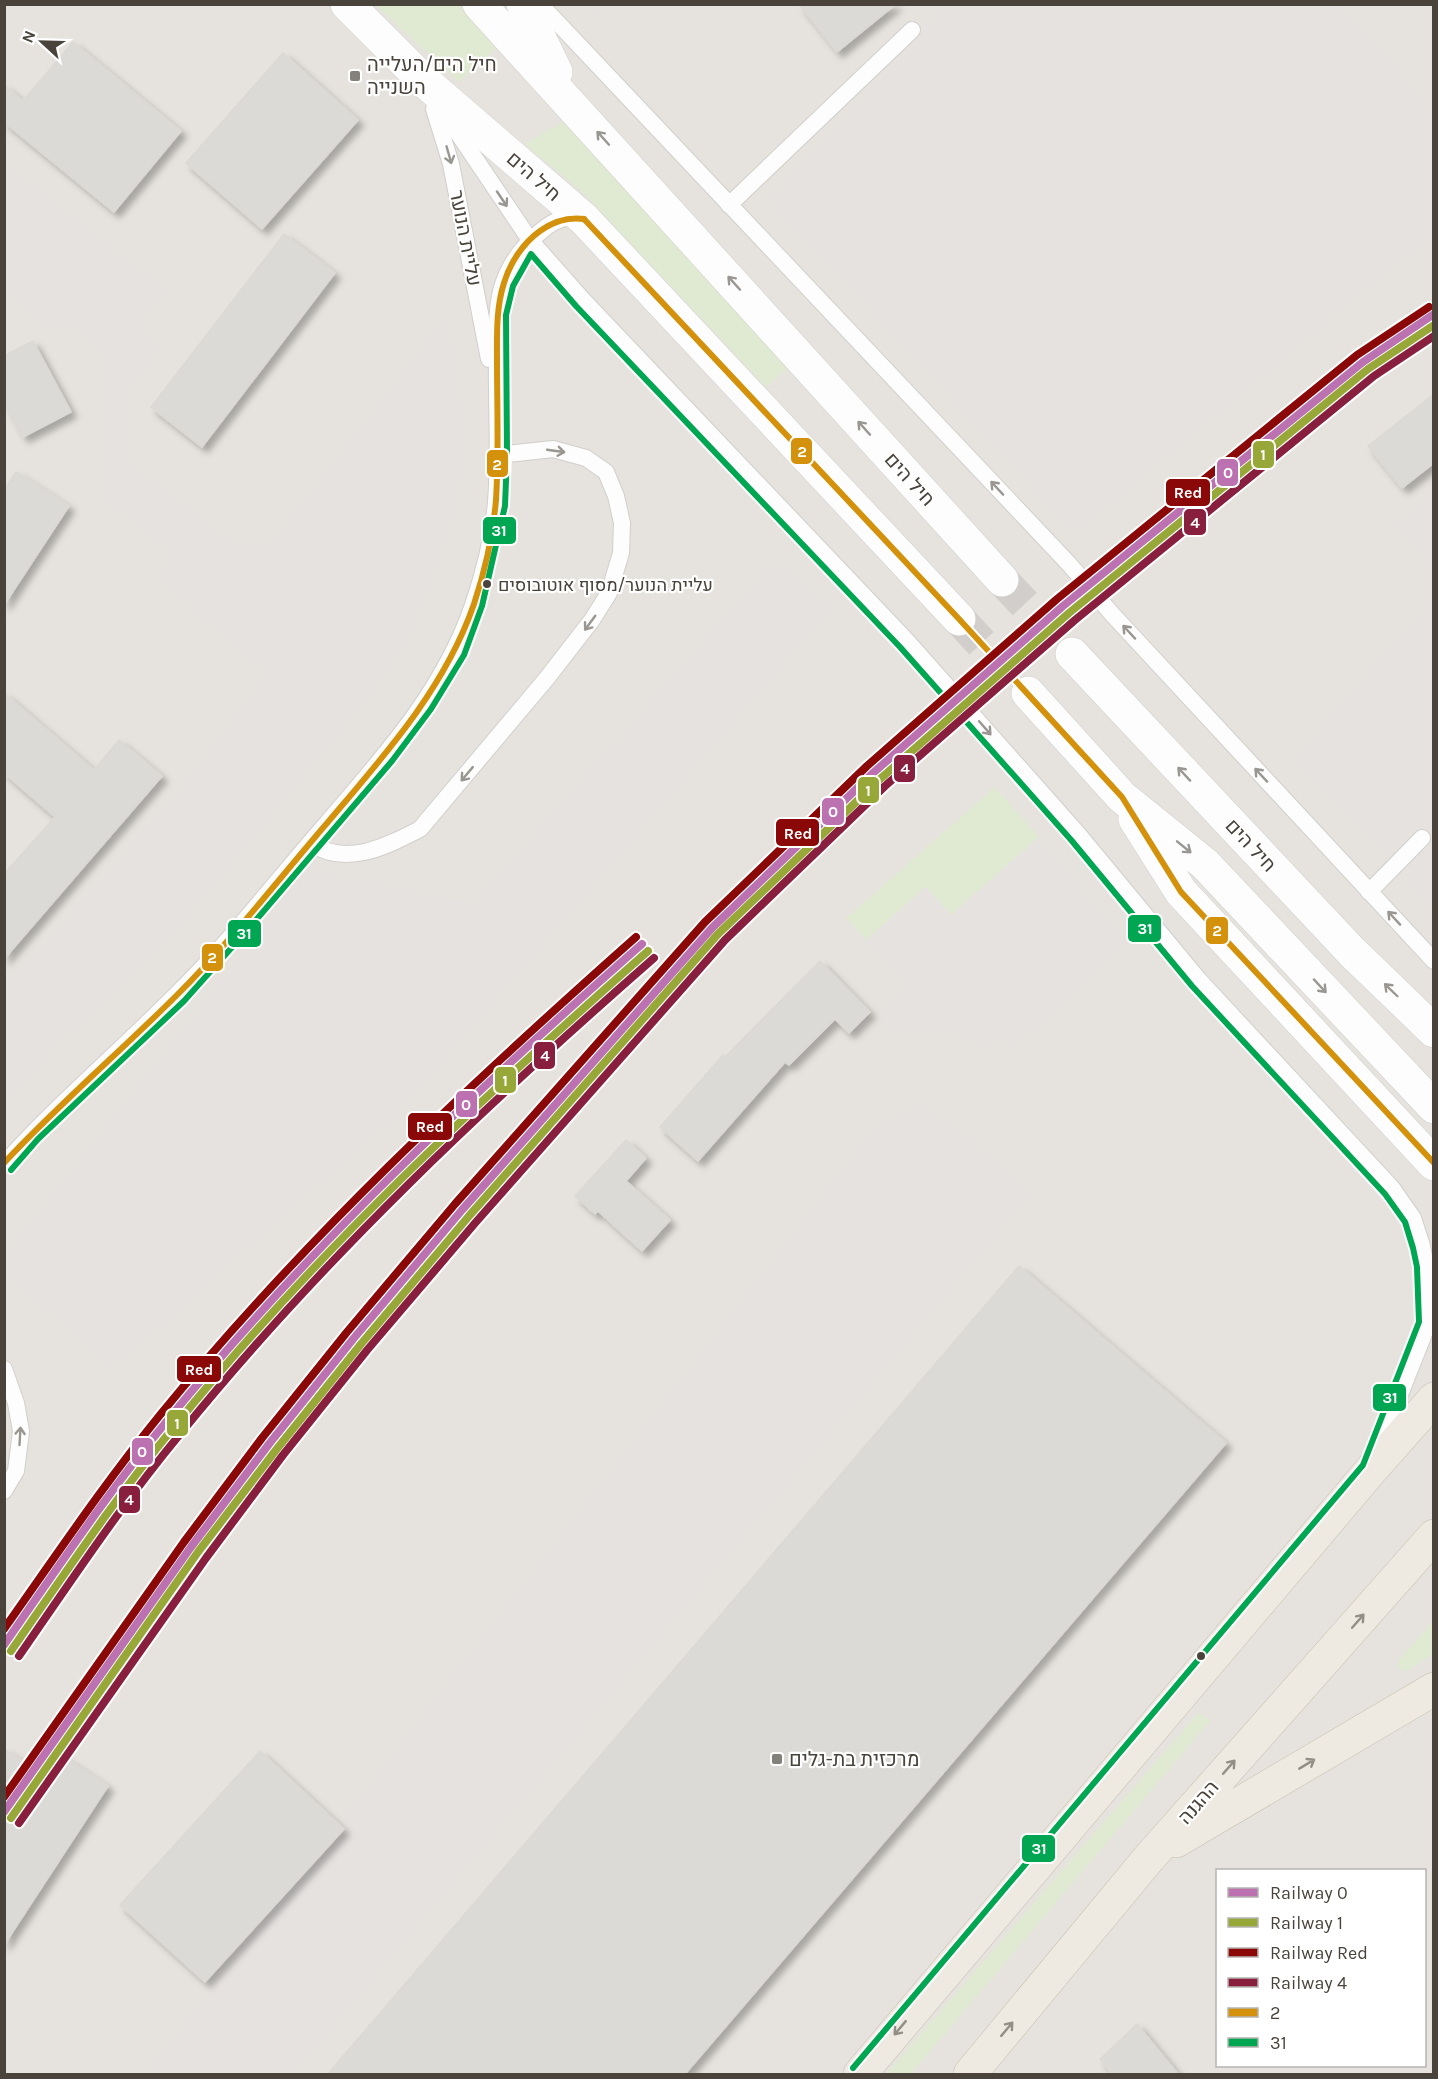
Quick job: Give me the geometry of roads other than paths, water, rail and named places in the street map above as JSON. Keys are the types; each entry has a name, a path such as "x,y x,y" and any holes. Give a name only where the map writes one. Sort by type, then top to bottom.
{"highway":[{"path":"860,2074 1371,1470 1434,1399"},
{"name":"ההגנה","path":"970,2074 1149,1858 1434,1536"},
{"path":"1149,1858 1434,1689"}],"street":[{"name":"חיל הים","path":"347,4 423,80 584,219 958,619"},
{"name":"חיל הים","path":"479,4 1002,580"},
{"path":"523,4 573,106"},
{"name":"חיל הים","path":"1072,654 1352,952 1434,1031"},
{"path":"1028,693 1122,797 1205,864 1434,1107"},
{"path":"1122,797 1181,892 1434,1164"}],"lane":[{"path":"540,4 1069,564 1112,614 1434,961"},
{"path":"729,205 912,30"},
{"path":"423,80 530,240 583,300 907,641 1079,835 1199,980 1392,1188 1413,1218 1426,1266 1428,1324 1371,1470"},
{"name":"עליית הנוער","path":"423,80 439,122 451,164 496,398"},
{"name":"עליית הנוער","path":"4,1164 32,1133 178,994 385,756 424,704 456,650 473,604 496,504 497,314 501,292 513,263 530,240 544,228 565,217 584,219"},
{"path":"310,843 336,855 357,854 394,843 420,829 547,678 592,620 609,592 621,553 622,523 616,496 606,472 586,458 553,449 498,455"},
{"path":"1369,892 1422,838"},
{"path":"4,1369 16,1403 21,1431 16,1471 4,1491"}],"tunnel":[{"path":"1002,580 1072,654"},
{"path":"959,619 1028,693"}],"rail line":[{"name":"Red","path":"4,1797 184,1542 262,1438 347,1332 455,1204 705,922 867,766 1057,599 1357,355 1429,307"},
{"name":"0","path":"4,1812 191,1547 269,1444 354,1338 462,1210 712,928 873,773 1063,606 1363,362 1434,314"},
{"name":"1","path":"11,1818 198,1552 276,1450 361,1344 469,1216 718,934 879,780 1069,613 1368,369 1434,325"},
{"name":"4","path":"19,1823 206,1558 283,1455 368,1349 476,1222 725,940 885,786 1075,620 1374,376 1434,336"},
{"name":"Red","path":"4,1629 139,1441 214,1351 271,1288 388,1167 449,1108 636,937"},
{"name":"0","path":"4,1645 83,1531 145,1448 221,1357 278,1294 335,1233 455,1114 642,944"},
{"name":"1","path":"11,1651 131,1481 228,1363 284,1300 401,1179 461,1121 648,951"},
{"name":"4","path":"19,1656 138,1487 235,1369 291,1306 407,1185 591,1013 654,958"}],"place":[{"name":"חיל הים/העלייה השנייה","path":"355,76"},
{"name":"עליית הנוער/מסוף אוטובוסים","path":"487,584"},
{"name":"מרכזית בת-גלים","path":"777,1759"}]}
